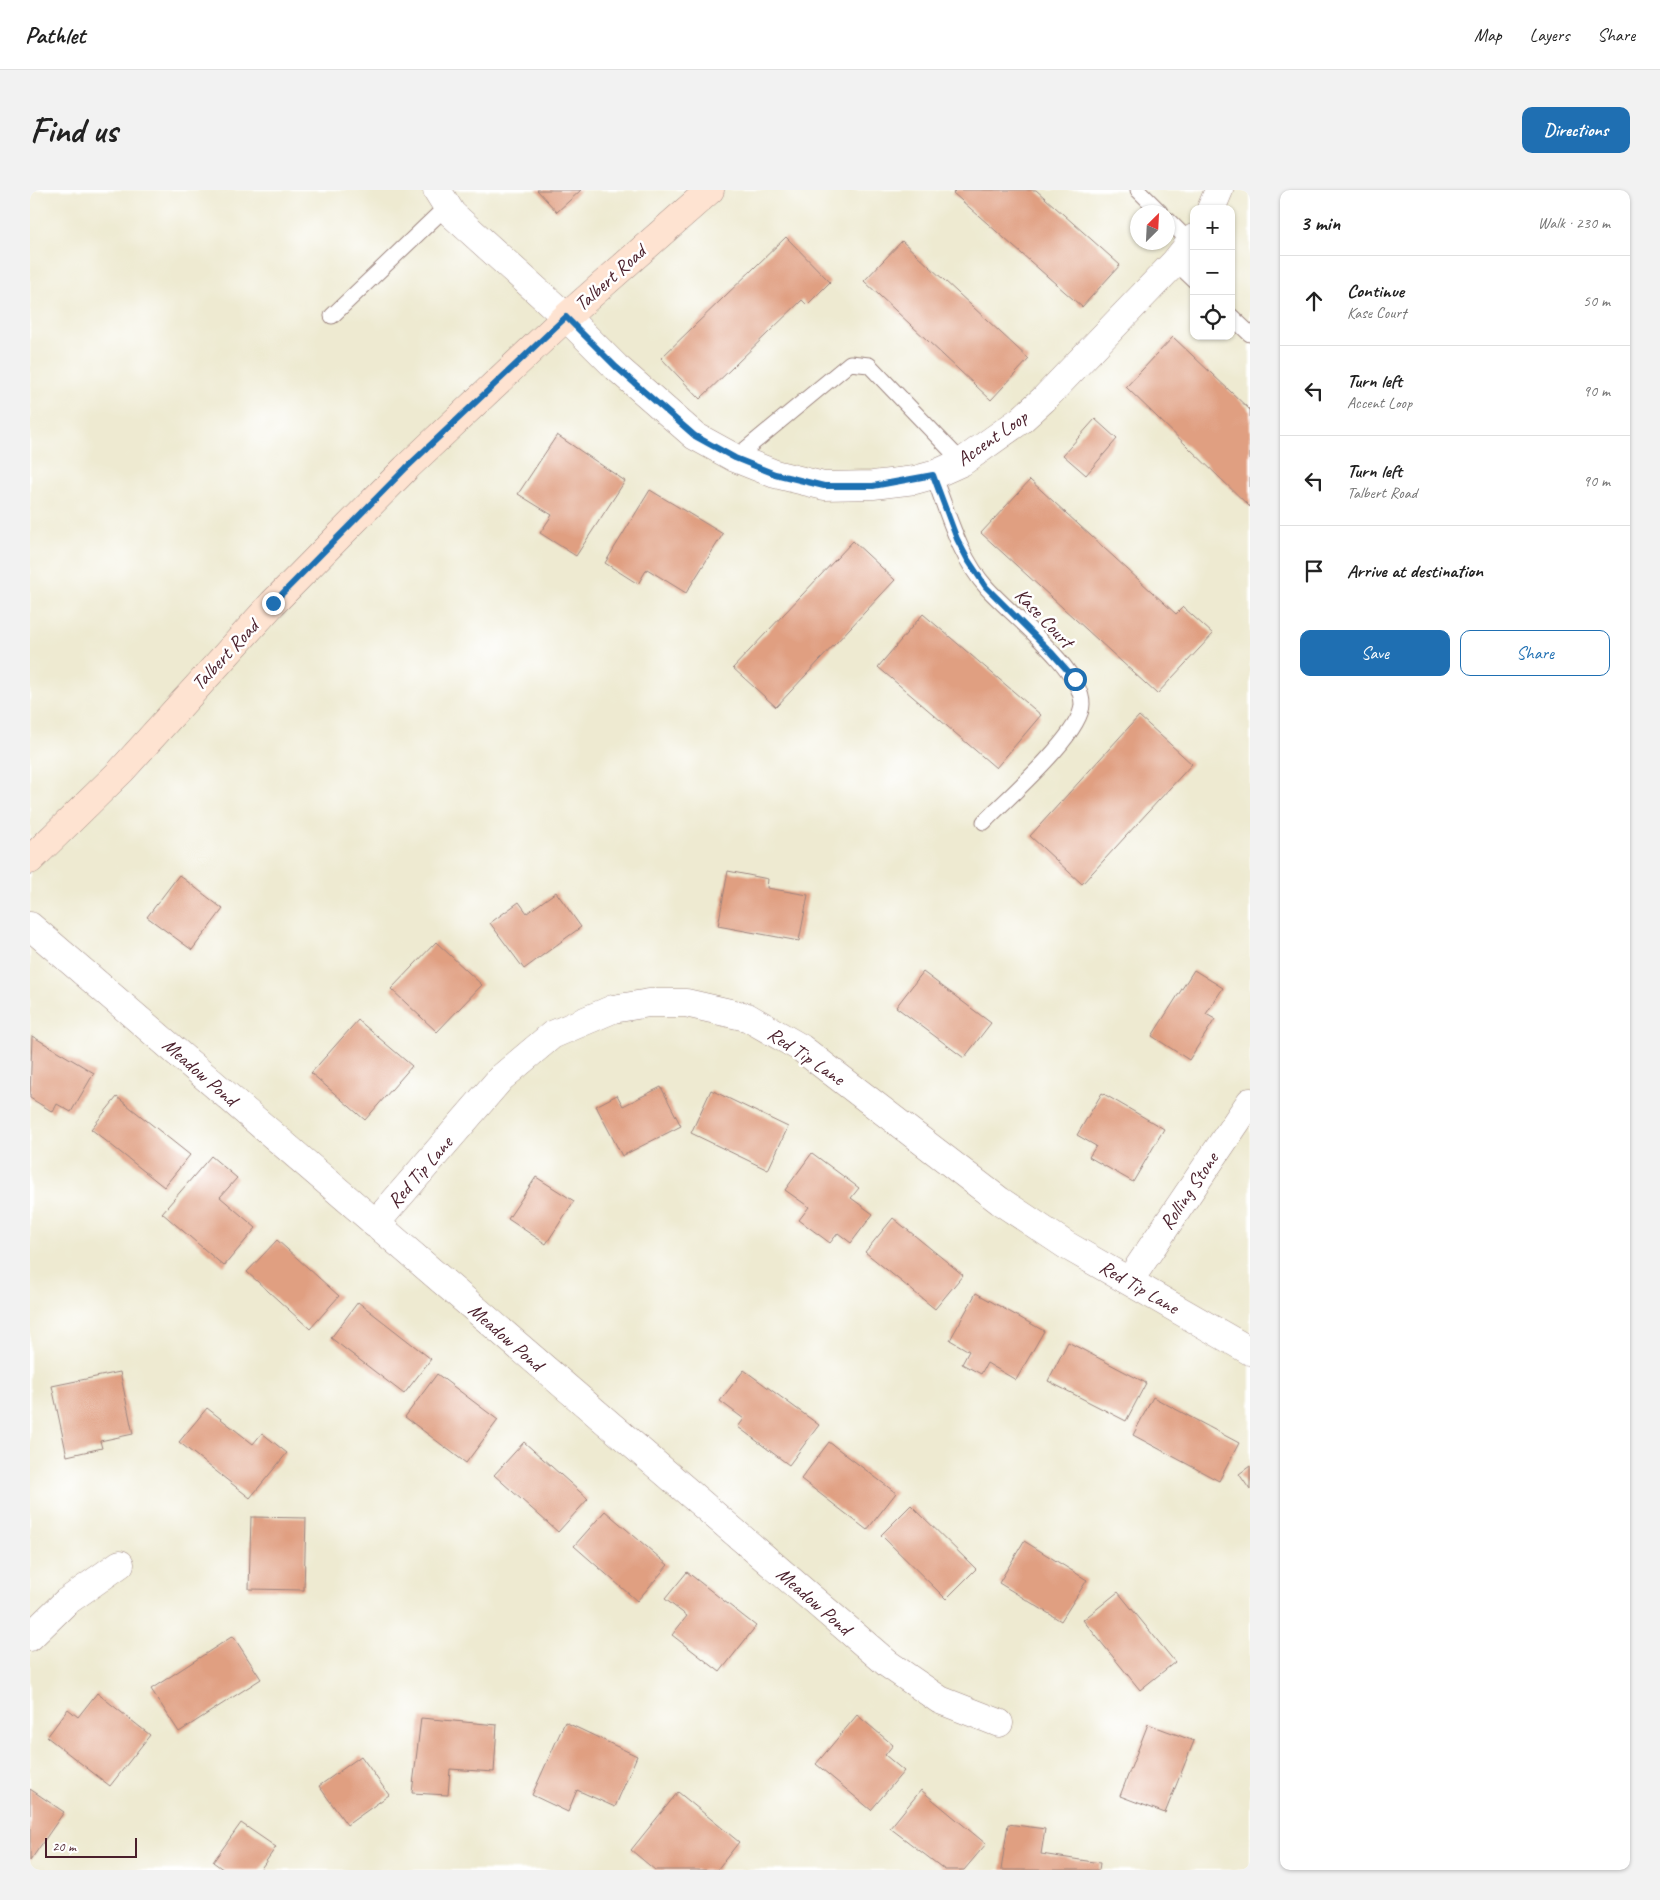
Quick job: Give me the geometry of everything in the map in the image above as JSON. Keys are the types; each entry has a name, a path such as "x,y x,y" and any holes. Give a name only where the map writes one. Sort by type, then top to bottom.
{"street":[{"name":"Talbert Road","path":"30,860 121,771 208,672 406,468 566,317 710,190"},
{"path":"1213,205 1219,190"},
{"name":"Accent Loop","path":"442,198 452,214 566,317 616,367 695,436 735,458 775,474 824,486 873,486 933,475 962,462 1021,420 1188,256"},
{"name":"Meadow Pond","path":"30,926 888,1664 940,1700 999,1723"},
{"name":"Red Tip Lane","path":"375,1224 501,1078 552,1034 613,1008 649,1002 686,1002 747,1017 801,1048 1000,1201 1066,1245 1250,1351"},
{"name":"Rolling Stone","path":"1129,1281 1250,1102"},
{"path":"30,1637 66,1602 120,1564"}],"lane":[{"path":"1138,190 1153,205"},
{"path":"332,316 442,198"},
{"path":"1175,233 1188,256"},
{"path":"1235,320 1250,334"},
{"path":"735,458 850,363 869,365 962,462"},
{"name":"Kase Court","path":"933,475 968,560 986,587 1051,652 1075,679 1082,704 1077,721 1066,739 984,822"}],"building":[{"path":"537,190 581,190 557,212"},
{"path":"956,190 1036,190 1120,265 1082,307 953,193"},
{"path":"786,237 830,282 807,305 802,300 700,399 661,358"},
{"path":"902,241 1029,359 991,400 864,281"},
{"path":"1173,337 1250,410 1250,507 1126,387"},
{"path":"1095,419 1117,439 1086,475 1063,455"},
{"path":"557,435 625,481 576,556 540,533 552,515 518,494"},
{"path":"1030,480 1176,614 1183,607 1213,634 1157,694 981,533"},
{"path":"650,490 723,534 686,593 647,569 638,584 605,563"},
{"path":"853,541 895,580 776,707 733,668"},
{"path":"923,614 1041,715 996,768 878,667"},
{"path":"1139,716 1192,764 1082,884 1030,836"},
{"path":"728,871 768,879 767,888 808,895 799,941 718,926"},
{"path":"179,875 223,909 192,950 147,917"},
{"path":"556,892 581,927 524,969 490,923 519,902 527,913"},
{"path":"436,942 482,985 437,1032 391,989"},
{"path":"1194,970 1223,988 1206,1014 1215,1019 1189,1060 1152,1036"},
{"path":"923,972 991,1023 964,1058 896,1007"},
{"path":"358,1020 412,1066 365,1120 311,1073"},
{"path":"32,1036 94,1073 71,1112 57,1104 53,1112 30,1098"},
{"path":"661,1087 681,1126 622,1156 596,1106 617,1095 623,1106"},
{"path":"711,1090 788,1127 768,1170 691,1133"},
{"path":"1102,1093 1164,1129 1133,1182 1089,1157 1096,1146 1077,1135"},
{"path":"117,1097 190,1155 164,1187 91,1129"},
{"path":"812,1153 859,1188 851,1198 873,1214 851,1243 838,1233 830,1243 799,1220 809,1207 785,1190"},
{"path":"211,1156 237,1178 220,1197 256,1228 224,1266 162,1213"},
{"path":"536,1177 574,1201 546,1244 508,1219"},
{"path":"893,1218 963,1275 935,1309 865,1252"},
{"path":"277,1240 339,1296 310,1329 247,1272"},
{"path":"976,1293 1044,1331 1016,1380 987,1363 981,1374 962,1364 969,1351 950,1340"},
{"path":"358,1302 431,1359 404,1394 331,1338"},
{"path":"1068,1342 1146,1383 1126,1421 1048,1381"},
{"path":"744,1370 819,1425 789,1465 738,1427 744,1419 720,1401"},
{"path":"120,1372 133,1434 100,1441 102,1448 67,1456 52,1386"},
{"path":"437,1374 498,1420 466,1463 405,1417"},
{"path":"1153,1397 1239,1443 1219,1481 1133,1435"},
{"path":"207,1408 253,1444 262,1433 287,1453 250,1498 179,1442"},
{"path":"524,1442 588,1499 558,1532 494,1475"},
{"path":"829,1442 896,1493 867,1530 801,1479"},
{"path":"1250,1466 1250,1490 1239,1474"},
{"path":"911,1505 976,1569 946,1599 881,1535"},
{"path":"605,1511 668,1565 637,1601 574,1546"},
{"path":"251,1517 306,1518 304,1590 249,1589"},
{"path":"1024,1541 1087,1580 1061,1621 999,1583"},
{"path":"687,1572 756,1626 720,1672 672,1635 687,1616 665,1599"},
{"path":"1118,1592 1175,1662 1140,1690 1083,1620"},
{"path":"233,1636 261,1679 179,1732 151,1689"},
{"path":"97,1693 150,1735 110,1786 47,1737 68,1709 78,1717"},
{"path":"857,1715 893,1745 885,1755 904,1771 871,1810 816,1764"},
{"path":"421,1718 497,1725 494,1772 450,1769 448,1795 412,1793"},
{"path":"565,1722 637,1756 615,1807 577,1790 568,1812 532,1795"},
{"path":"1148,1724 1194,1741 1165,1813 1120,1796"},
{"path":"361,1756 389,1795 347,1825 319,1786"},
{"path":"30,1789 64,1812 30,1861"},
{"path":"921,1790 986,1844 964,1870 945,1870 890,1828"},
{"path":"678,1792 739,1842 717,1870 655,1870 631,1850"},
{"path":"241,1823 276,1847 260,1870 224,1870 213,1862"},
{"path":"1008,1824 1045,1829 1041,1854 1100,1863 1099,1870 1001,1870"}],"route":[{"path":"273,603 406,468 566,317 616,367 695,436 735,458 775,474 824,486 873,486 915,480 933,475 957,539 986,587 1051,652 1075,679"}]}
